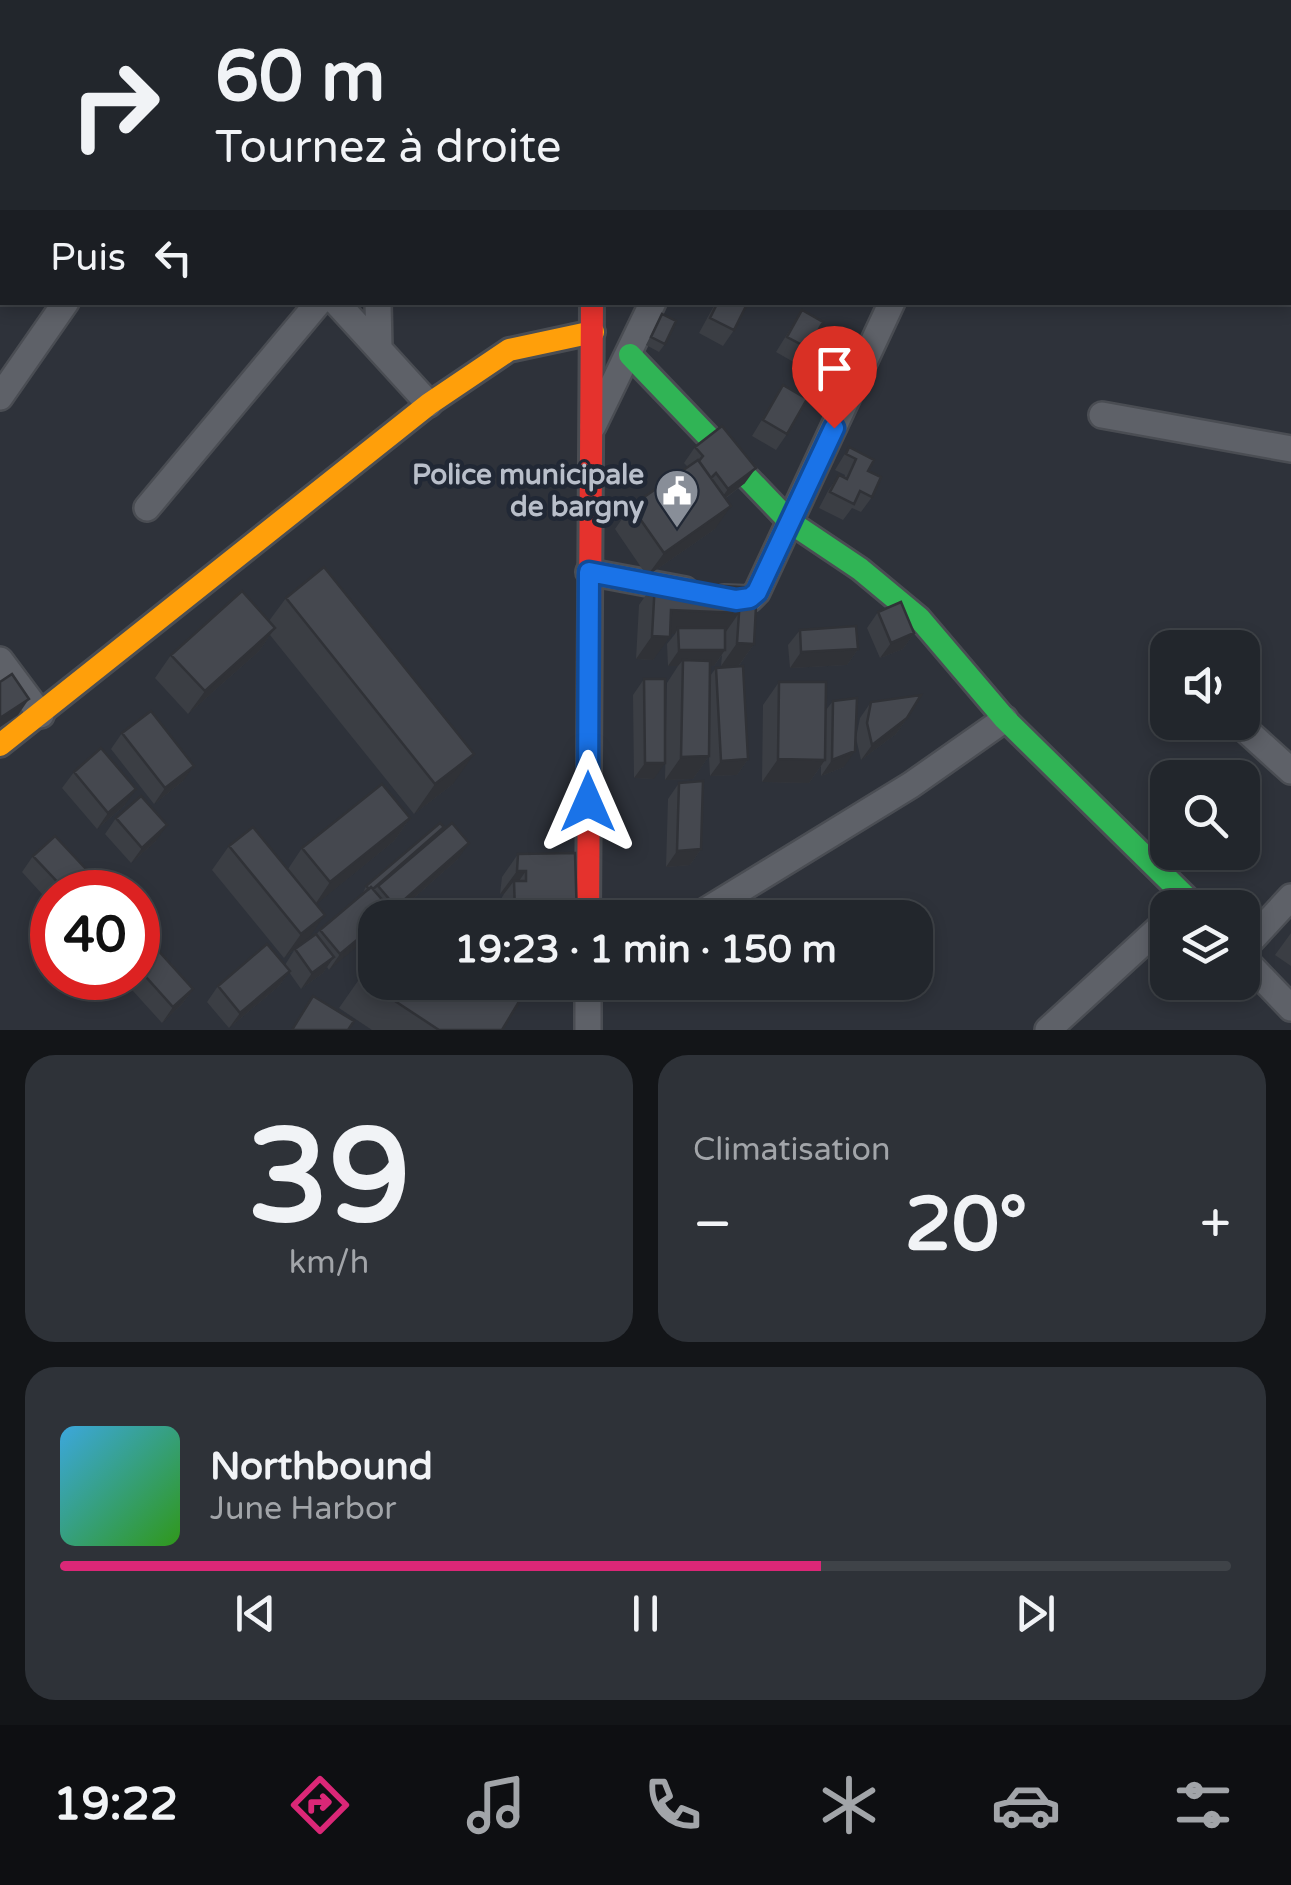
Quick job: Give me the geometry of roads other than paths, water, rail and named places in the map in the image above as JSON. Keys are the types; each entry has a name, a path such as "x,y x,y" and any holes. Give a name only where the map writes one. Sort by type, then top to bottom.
{"street":[{"path":"0,397 64,305"},
{"path":"147,508 317,305"},
{"path":"339,305 429,404"},
{"path":"378,305 379,347"},
{"path":"588,900 592,305"},
{"path":"593,426 652,305"},
{"path":"589,572 736,600 750,598 757,592 891,305"},
{"path":"0,745 429,404 509,350 592,332"},
{"path":"630,355 790,522 860,569 919,618 1005,718 1174,890"},
{"path":"1102,415 1291,450"},
{"path":"0,660 41,714"},
{"path":"723,900 911,785 1005,718"},
{"path":"1257,740 1291,771"},
{"path":"1260,931 1291,897"},
{"path":"1048,1030 1150,936"},
{"path":"1260,976 1291,1008"},
{"path":"588,1000 588,1030"}],"place":[{"name":"Police municipale de bargny","path":"677,529"}]}
